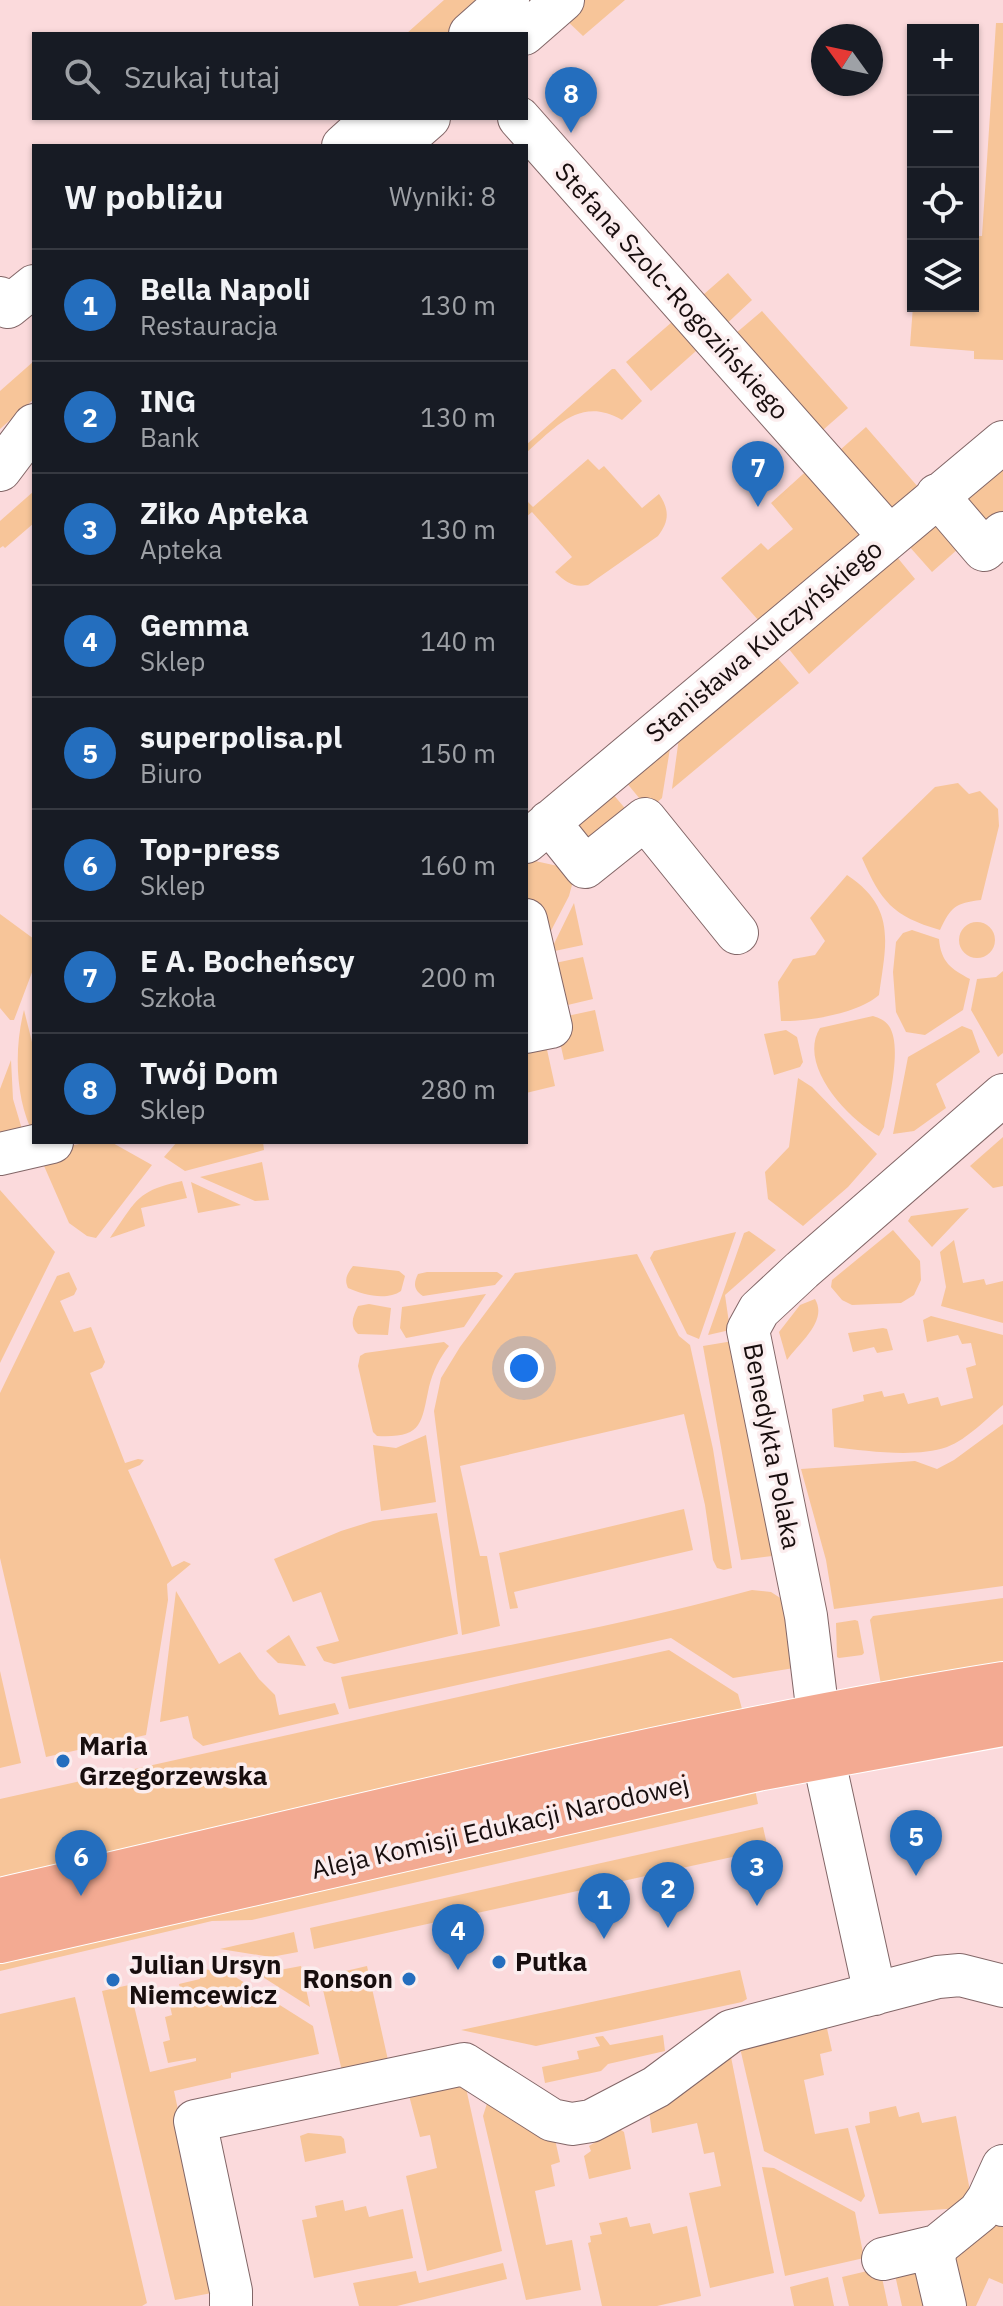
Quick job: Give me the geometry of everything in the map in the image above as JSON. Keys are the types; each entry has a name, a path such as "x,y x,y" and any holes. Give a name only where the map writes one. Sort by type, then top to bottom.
{"main road":[{"name":"Aleja Komisji Edukacji Narodowej","path":"0,1941 585,1807 1003,1684"},
{"name":"Aleja Komisji Edukacji Narodowej","path":"0,1900 659,1749 1003,1724"}],"street":[{"path":"472,32 508,0"},
{"path":"526,32 563,0"},
{"path":"345,144 372,120"},
{"path":"399,144 427,120"},
{"name":"Stefana Szolc-Rogozińskiego","path":"521,120 889,536"},
{"path":"0,298 8,307 32,288"},
{"path":"0,471 32,428"},
{"name":"Stanisława Kulczyńskiego","path":"538,832 1003,442"},
{"path":"0,471 32,454"},
{"path":"937,495 984,550 1003,533"},
{"path":"538,832 585,867 645,819 737,933"},
{"path":"528,929 551,1027 528,1032"},
{"name":"Benedykta Polaka","path":"820,1736 806,1616 748,1330 759,1310 802,1270 1003,1095"},
{"path":"0,1154 43,1144"},
{"path":"820,1736 875,1994"},
{"path":"231,2306 231,2291 195,2121 464,2064 552,2120 572,2124 591,2121 656,2087 731,2031 938,1977 960,1975 1003,1986"},
{"path":"883,2259 937,2246 979,2212 998,2190"},
{"path":"937,2246 934,2259 945,2306"}],"shaded area":[{"path":"444,0 488,0 451,32 408,32"},
{"path":"583,0 625,0 583,36 563,17"},
{"path":"996,23 1003,23 1003,360 974,359 974,351 910,346 913,312 979,312 979,236 982,236"},
{"path":"728,273 752,300 720,330 695,302"},
{"path":"762,311 848,408 815,437 729,339"},
{"path":"680,315 705,343 651,391 626,362"},
{"path":"32,363 32,401 0,429 0,391"},
{"path":"612,369 642,401 622,420 607,413 581,413 558,425 528,451 528,443"},
{"path":"866,427 925,495 890,525 831,458"},
{"path":"588,459 599,470 604,466 642,508 659,494 667,516 658,536 588,585 578,586 555,572 572,557 532,512 528,515 528,502 533,507"},
{"path":"813,465 873,534 765,628 721,578 761,543 768,550 793,529 771,503"},
{"path":"1003,466 1003,524 985,540 947,497"},
{"path":"32,493 32,525 5,548 0,548 0,521"},
{"path":"935,506 967,541 932,572 900,536"},
{"path":"888,546 915,579 809,674 780,638"},
{"path":"768,647 799,683 672,789 681,723"},
{"path":"673,730 662,798 649,810 621,776"},
{"path":"958,783 969,794 980,791 998,809 999,826 981,900 955,908 940,930 910,919 890,905 875,885 862,858 935,787"},
{"path":"607,787 634,819 587,859 561,827"},
{"path":"528,859 576,870 569,896 541,950 528,898"},
{"path":"847,875 874,900 881,914 885,943 879,995 859,1007 833,1015 781,1021 778,982 793,959 815,955 825,941 810,918"},
{"path":"574,903 583,945 550,952"},
{"path":"0,914 32,938 32,972 14,1020 10,1020 0,1008"},
{"path":"977,922 990,927 995,940 990,953 977,958 964,953 959,940 964,927"},
{"path":"912,930 939,939 948,964 970,979 963,1010 925,1035 906,1032 896,1012 893,972 896,942 903,933"},
{"path":"583,957 593,999 555,1008 546,965"},
{"path":"1003,971 1003,1053 998,1057 971,1010 977,979 996,977"},
{"path":"24,1010 32,1042 32,1130 23,1106 18,1074"},
{"path":"595,1010 604,1051 564,1060 558,1018"},
{"path":"873,1016 889,1026 895,1047 891,1090 884,1127 879,1136 853,1117 829,1090 815,1058 815,1043 820,1028"},
{"path":"962,1026 972,1030 980,1052 936,1084 946,1108 914,1131 893,1134 908,1057"},
{"path":"786,1030 797,1037 803,1062 800,1067 774,1075 764,1034"},
{"path":"544,1036 555,1086 528,1093 528,1040"},
{"path":"11,1060 13,1099 24,1136 0,1146 0,1089"},
{"path":"798,1078 812,1087 877,1154 848,1187 803,1226 768,1199 765,1172 789,1147"},
{"path":"1003,1137 1003,1186 993,1188 970,1166"},
{"path":"80,1144 115,1144 152,1165 96,1238 87,1236 69,1223 41,1159 43,1151"},
{"path":"175,1144 263,1144 264,1150 185,1171 164,1157"},
{"path":"262,1162 269,1200 255,1201 200,1177"},
{"path":"182,1181 187,1198 141,1208 145,1226 110,1238 126,1214 146,1193"},
{"path":"191,1182 241,1205 198,1213"},
{"path":"0,1190 55,1252 0,1363"},
{"path":"969,1208 932,1247 908,1221 911,1216"},
{"path":"893,1230 920,1261 921,1280 914,1295 901,1303 852,1305 842,1300 831,1287 832,1280"},
{"path":"749,1231 776,1250 725,1295 730,1330 708,1335 744,1233"},
{"path":"736,1232 699,1339 687,1334 650,1258 654,1251"},
{"path":"954,1240 963,1283 984,1279 986,1285 1003,1281 1003,1323 941,1306 946,1287 940,1252"},
{"path":"637,1254 679,1336 690,1345 713,1449 732,1568 717,1568 713,1560 705,1505 684,1414 460,1466 480,1556 487,1556 500,1626 462,1635 434,1411 441,1378 515,1273"},
{"path":"353,1266 399,1271 405,1276 401,1291 382,1296 348,1288 347,1277"},
{"path":"69,1272 77,1289 74,1295 60,1301 74,1332 91,1327 105,1362 102,1368 90,1373 125,1463 144,1460 128,1470 172,1567 184,1561 191,1564 167,1584 168,1600 146,1735 46,1757 0,1558 0,1393 57,1276"},
{"path":"497,1272 503,1276 495,1285 423,1296 416,1289 415,1281 418,1274"},
{"path":"486,1294 464,1327 406,1338 400,1328 402,1307"},
{"path":"815,1299 818,1315 815,1323 787,1360 779,1332 800,1305"},
{"path":"369,1304 391,1308 388,1335 358,1334 355,1331 353,1321 358,1306"},
{"path":"931,1316 1003,1335 1003,1405 962,1439 935,1450 891,1453 834,1447 832,1409 864,1401 863,1395 882,1391 884,1397 904,1393 908,1404 938,1397 941,1406 973,1398 966,1368 976,1365 971,1343 962,1344 958,1335 927,1342 923,1320"},
{"path":"887,1329 893,1350 877,1353 874,1347 853,1352 848,1333"},
{"path":"733,1341 772,1556 741,1560 703,1346"},
{"path":"444,1342 449,1346 434,1370 417,1426 403,1435 377,1436 373,1432 358,1366 360,1356"},
{"path":"1003,1424 1003,1586 834,1609 826,1560 801,1469 915,1461 937,1469"},
{"path":"426,1435 436,1502 381,1511 373,1445 396,1448"},
{"path":"684,1509 693,1550 514,1592 518,1608 510,1609 499,1553"},
{"path":"437,1513 458,1634 334,1664 324,1661 316,1647 339,1641 321,1592 293,1602 274,1559 373,1521"},
{"path":"752,1590 771,1592 788,1603 794,1668 733,1678 671,1638 349,1709 341,1677 599,1627"},
{"path":"176,1591 219,1664 240,1652 275,1695 279,1715 335,1703 339,1714 203,1746 193,1738 188,1716 160,1722"},
{"path":"1003,1598 1003,1665 881,1685 870,1620 873,1616"},
{"path":"858,1621 864,1653 839,1658 836,1623"},
{"path":"289,1635 306,1666 278,1663 266,1651"},
{"path":"669,1650 738,1694 742,1709 0,1877 0,1799"},
{"path":"0,1671 21,1763 0,1768"},
{"path":"755,1789 758,1804 252,1920 212,1921 0,1971 0,1962"},
{"path":"763,1827 768,1849 314,1949 310,1928"},
{"path":"294,1932 298,1952 271,1957 220,1949"},
{"path":"301,1966 310,2007 258,1974"},
{"path":"367,1966 388,2060 342,2071 320,1977"},
{"path":"198,1969 226,1971 313,2026 319,2054 231,2073 231,2078 174,2091 217,2292 175,2300 102,1991 129,1985 150,2072 196,2061 196,2058 168,2063 163,2042 170,2040 165,2017 172,2015 167,1992 180,1989 179,1984 200,1979"},
{"path":"740,1970 747,1999 742,2002 536,2046 461,2030"},
{"path":"75,1997 147,2303 142,2306 0,2306 0,2014"},
{"path":"826,2024 832,2051 820,2054 824,2075 804,2080 815,2134 848,2128 865,2196 861,2202 764,2151 740,2048"},
{"path":"663,2035 665,2051 608,2064 601,2071 545,2083 542,2067 579,2059 577,2051 600,2046 595,2037 603,2036 610,2045"},
{"path":"730,2052 774,2273 710,2288 689,2193 721,2186 714,2152 704,2154 697,2123 652,2133 649,2111"},
{"path":"451,2078 466,2088 502,2251 427,2271 406,2176 437,2168 430,2135 420,2137 407,2088"},
{"path":"490,2094 554,2135 560,2162 551,2165 555,2186 535,2191 546,2245 572,2240 581,2290 526,2300 483,2116"},
{"path":"896,2106 899,2117 919,2112 922,2123 956,2116 973,2207 879,2214 855,2126 870,2123 869,2112"},
{"path":"618,2128 624,2132 631,2169 589,2179 584,2156 591,2151 589,2146"},
{"path":"308,2133 341,2136 346,2153 305,2162 300,2136"},
{"path":"762,2167 774,2168 855,2212 864,2258 785,2276"},
{"path":"343,2200 345,2211 366,2206 369,2217 403,2209 413,2258 314,2278 302,2220 317,2217 315,2206"},
{"path":"627,2217 630,2227 650,2223 653,2234 687,2226 701,2296 657,2306 602,2306 588,2243 591,2242 590,2236 602,2234 599,2223"},
{"path":"1003,2220 1003,2284 989,2278 976,2306 954,2306 945,2248"},
{"path":"919,2259 929,2306 902,2306 893,2266"},
{"path":"503,2263 507,2279 397,2306 359,2306 353,2283 416,2271 419,2283"},
{"path":"880,2268 888,2306 849,2306 842,2277"},
{"path":"828,2277 834,2306 794,2306 790,2287"}],"place":[{"name":"Twój Dom","path":"571,133"},
{"name":"E A. Bocheńscy","path":"758,507"},
{"name":"Maria Grzegorzewska","path":"63,1761"},
{"name":"superpolisa.pl","path":"916,1876"},
{"name":"Top-press","path":"81,1896"},
{"name":"Ziko Apteka","path":"757,1906"},
{"name":"ING","path":"668,1928"},
{"name":"Bella Napoli","path":"604,1939"},
{"name":"Putka","path":"499,1962"},
{"name":"Gemma","path":"458,1970"},
{"name":"Ronson","path":"409,1979"},
{"name":"Julian Ursyn Niemcewicz","path":"113,1980"}]}
